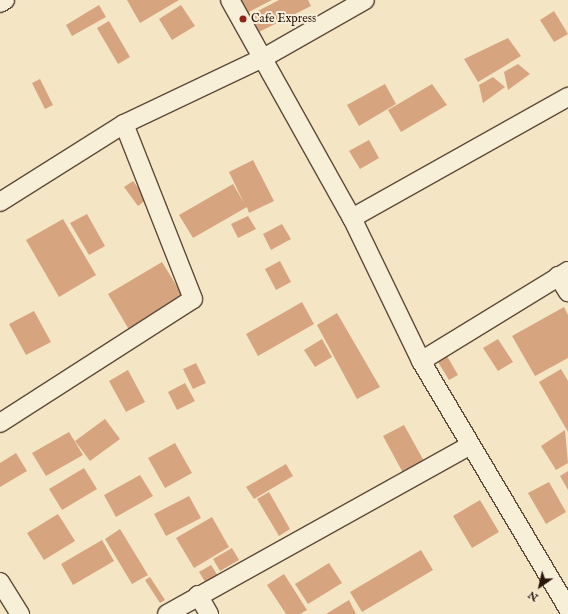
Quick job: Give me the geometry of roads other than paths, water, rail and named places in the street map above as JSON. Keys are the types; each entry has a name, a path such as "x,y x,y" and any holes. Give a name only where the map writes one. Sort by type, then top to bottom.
{"street":[{"path":"0,4 5,0"},
{"path":"230,0 265,57 352,218 421,362 469,446 568,609"},
{"path":"0,202 124,124 265,57 365,0"},
{"path":"352,218 568,97"},
{"path":"0,423 193,298 124,124"},
{"path":"421,362 563,274 568,292"},
{"path":"167,614 198,595 469,446"},
{"path":"0,582 20,614"},
{"path":"198,595 209,614"}],"place":[{"name":"Cafe Express","path":"243,19"}]}
